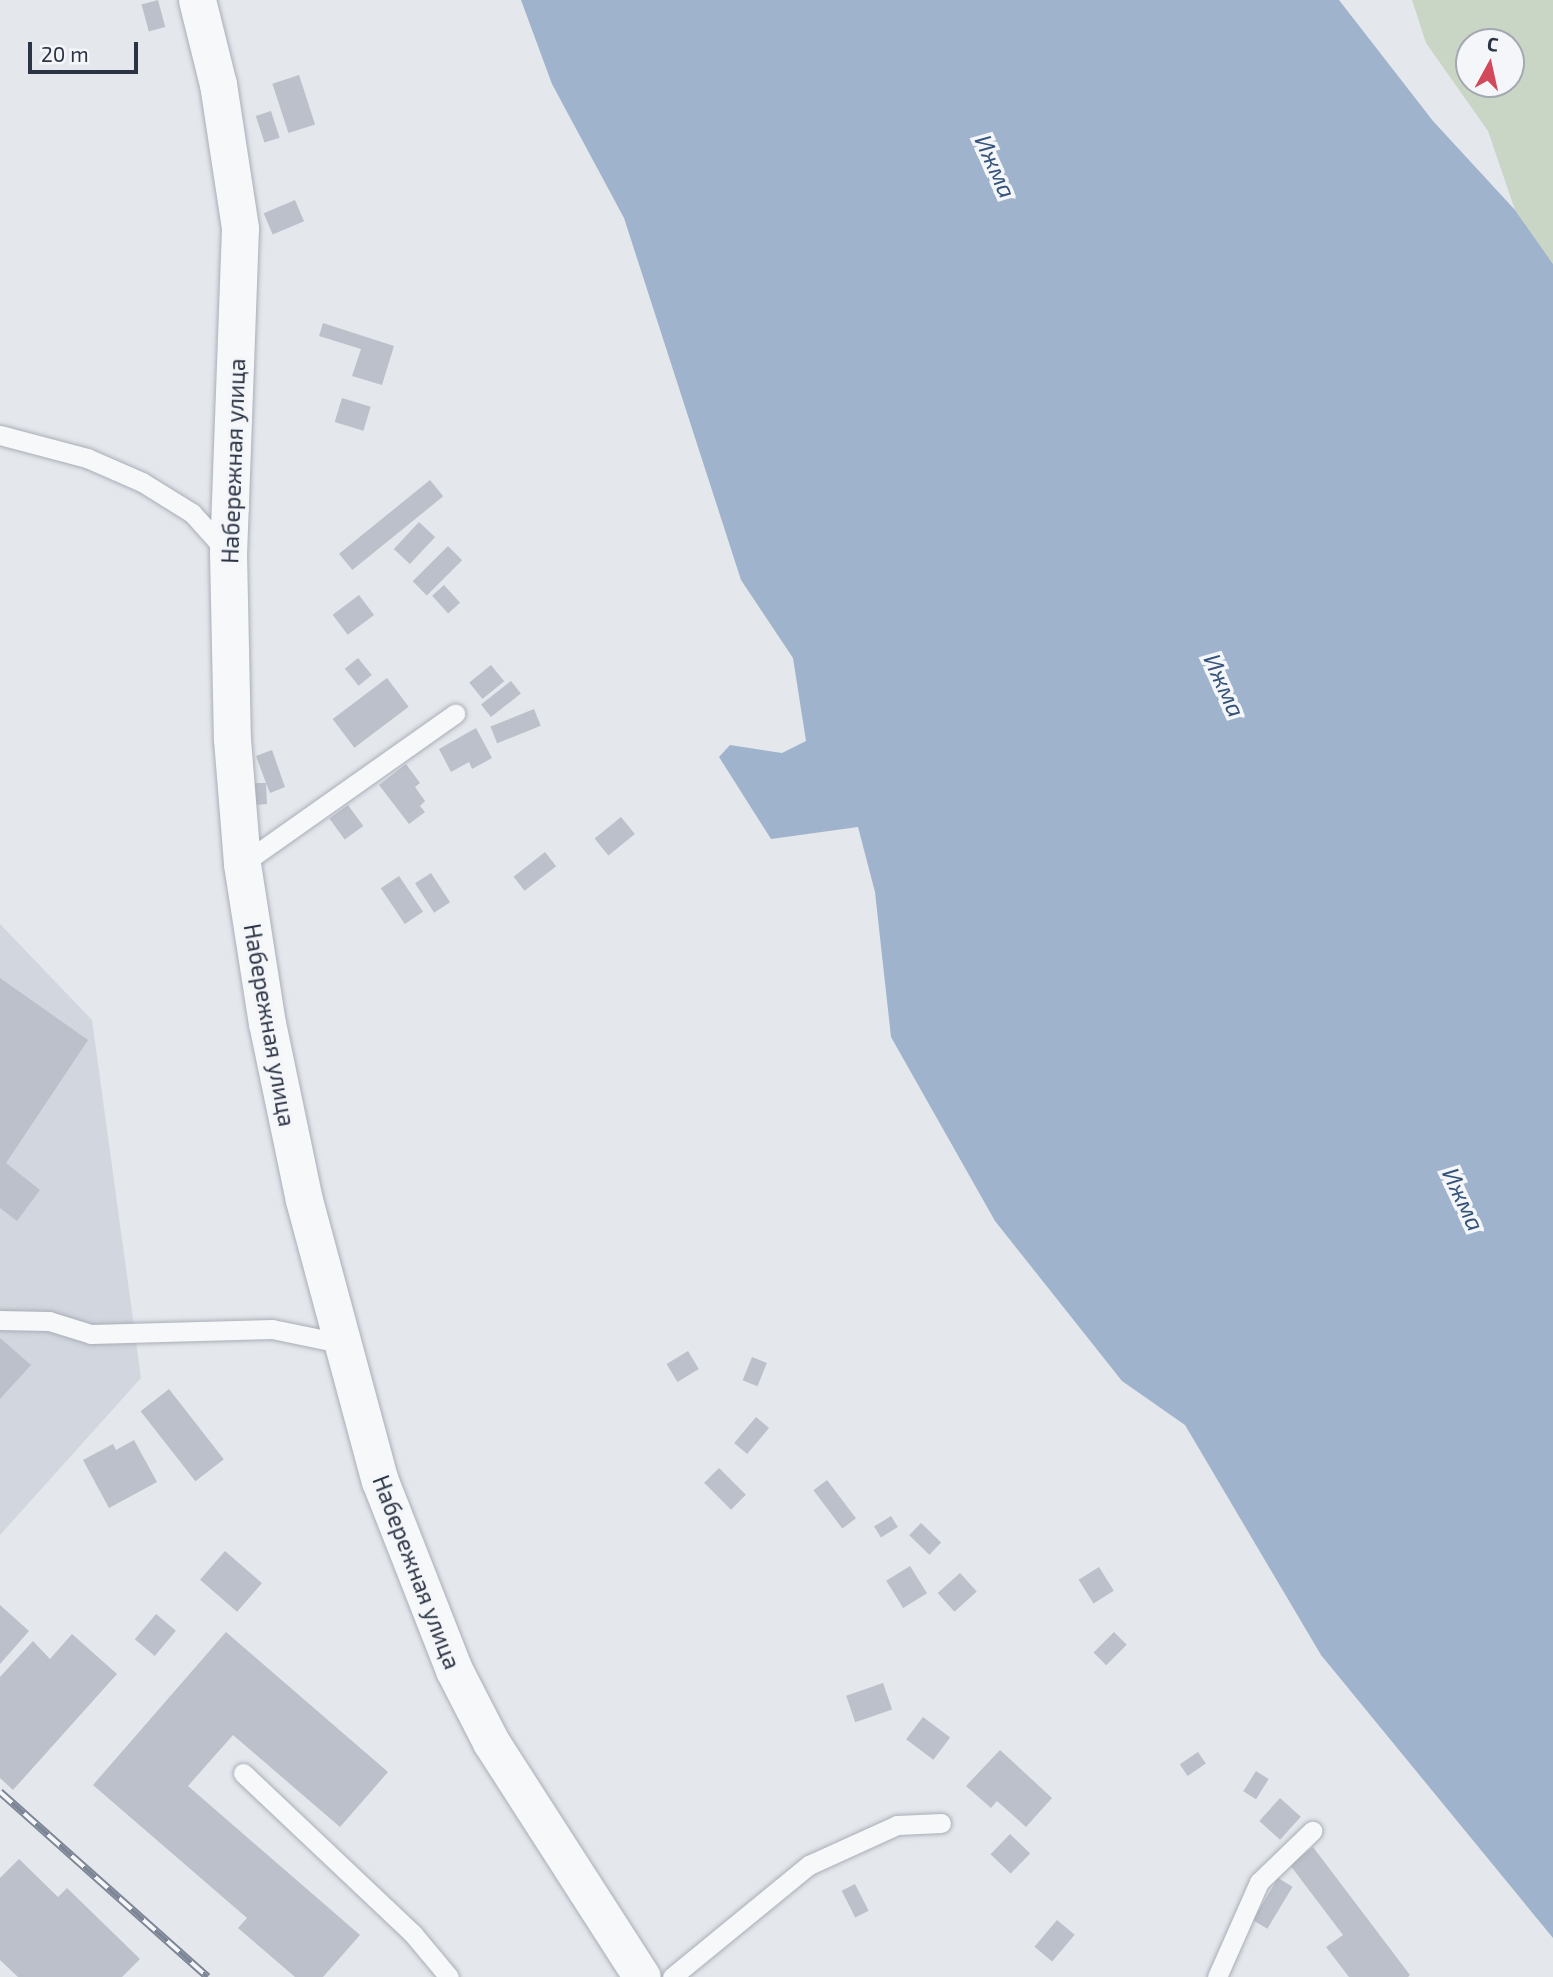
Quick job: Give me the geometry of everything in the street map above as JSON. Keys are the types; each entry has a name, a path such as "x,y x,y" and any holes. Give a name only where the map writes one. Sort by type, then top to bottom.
{"street":[{"name":"Набережная улица","path":"197,0 218,84 240,228 228,552 232,739 242,864 282,1102 340,1343 380,1481 453,1670 499,1754 642,1977"}],"lane":[{"path":"0,435 87,458 142,482 192,513 228,552"},
{"path":"242,864 455,714"},
{"path":"0,1320 49,1321 92,1334 272,1329 340,1343"},
{"path":"243,1773 413,1934 449,1977"},
{"path":"672,1977 809,1865 897,1825 941,1823"},
{"path":"1217,1977 1259,1882 1312,1831"}],"shaded area":[{"path":"0,924 92,1020 141,1378 0,1535"}],"green space":[{"path":"1412,0 1553,0 1553,264 1515,210 1488,131 1465,98 1525,98 1525,28 1455,28 1455,84 1426,43"}],"water":[{"name":"Ижма","path":"521,0 1339,0 1433,121 1515,210 1553,264 1553,1938 1321,1655 1185,1425 1122,1381 995,1221 891,1037 875,892 858,827 771,839 719,757 730,745 782,753 806,741 793,658 741,580 624,218 552,84"}],"building":[{"path":"158,0 165,27 149,31 142,4"},
{"path":"299,75 315,124 288,133 272,84"},
{"path":"271,111 280,138 264,143 256,116"},
{"path":"295,200 304,221 273,234 264,213"},
{"path":"323,323 394,346 382,385 352,376 361,349 319,336"},
{"path":"342,398 371,407 363,431 335,422"},
{"path":"430,480 443,496 352,570 339,554"},
{"path":"419,522 435,537 410,564 394,549"},
{"path":"448,546 462,560 427,595 413,581"},
{"path":"444,585 460,603 448,614 432,596"},
{"path":"359,595 374,615 348,635 333,615"},
{"path":"358,658 372,675 359,686 345,669"},
{"path":"491,665 504,681 482,699 469,683"},
{"path":"387,678 409,707 354,748 333,719"},
{"path":"511,681 521,694 491,717 481,704"},
{"path":"534,709 541,726 497,743 490,727"},
{"path":"476,728 492,758 472,769 469,762 451,772 439,749"},
{"path":"272,750 285,787 270,793 256,756"},
{"path":"406,764 420,783 415,787 425,801 420,806 425,812 409,824 379,785"},
{"path":"253,783 266,783 267,804 253,805"},
{"path":"348,805 363,826 345,840 329,819"},
{"path":"621,817 635,834 608,855 595,838"},
{"path":"545,852 556,866 525,891 513,877"},
{"path":"431,873 450,902 434,913 415,883"},
{"path":"399,876 423,912 405,924 381,888"},
{"path":"0,978 88,1040 6,1163 40,1190 17,1221 0,1208"},
{"path":"0,1338 31,1365 0,1399"},
{"path":"688,1351 699,1369 677,1382 667,1364"},
{"path":"752,1357 767,1363 757,1386 743,1380"},
{"path":"169,1389 224,1459 195,1481 141,1411"},
{"path":"756,1417 769,1428 747,1454 734,1443"},
{"path":"134,1440 157,1482 109,1508 83,1460 113,1444 116,1450"},
{"path":"719,1468 746,1495 731,1510 704,1483"},
{"path":"827,1480 856,1518 842,1529 813,1490"},
{"path":"891,1516 898,1527 881,1538 874,1527"},
{"path":"921,1523 941,1542 929,1555 909,1535"},
{"path":"225,1551 262,1583 237,1612 200,1580"},
{"path":"910,1566 927,1593 903,1608 886,1581"},
{"path":"1099,1567 1114,1591 1093,1603 1079,1580"},
{"path":"960,1573 977,1592 954,1612 938,1593"},
{"path":"0,1605 29,1631 0,1664"},
{"path":"156,1614 176,1631 155,1656 135,1639"},
{"path":"226,1632 388,1772 340,1827 233,1735 188,1786 360,1935 323,1977 295,1977 238,1928 247,1918 93,1785"},
{"path":"1114,1632 1127,1645 1106,1665 1093,1653"},
{"path":"72,1634 117,1674 13,1790 0,1778 0,1677 33,1641 50,1659"},
{"path":"883,1683 892,1709 855,1722 846,1696"},
{"path":"923,1717 950,1737 933,1760 906,1739"},
{"path":"1000,1750 1052,1798 1026,1827 997,1801 991,1808 966,1786"},
{"path":"1198,1752 1206,1764 1188,1776 1180,1764"},
{"path":"1256,1771 1269,1779 1256,1799 1243,1791"},
{"path":"1280,1798 1301,1817 1280,1840 1259,1821"},
{"path":"1010,1834 1030,1853 1011,1874 991,1854"},
{"path":"1313,1847 1410,1975 1408,1977 1349,1977 1326,1947 1343,1935 1290,1865"},
{"path":"19,1859 58,1897 67,1888 140,1959 122,1977 18,1977 0,1960 0,1878"},
{"path":"1278,1878 1293,1887 1267,1929 1253,1920"},
{"path":"855,1884 869,1911 855,1918 842,1891"},
{"path":"1057,1920 1075,1935 1052,1962 1035,1947"}],"railway":[{"path":"0,1792 208,1977"}]}
